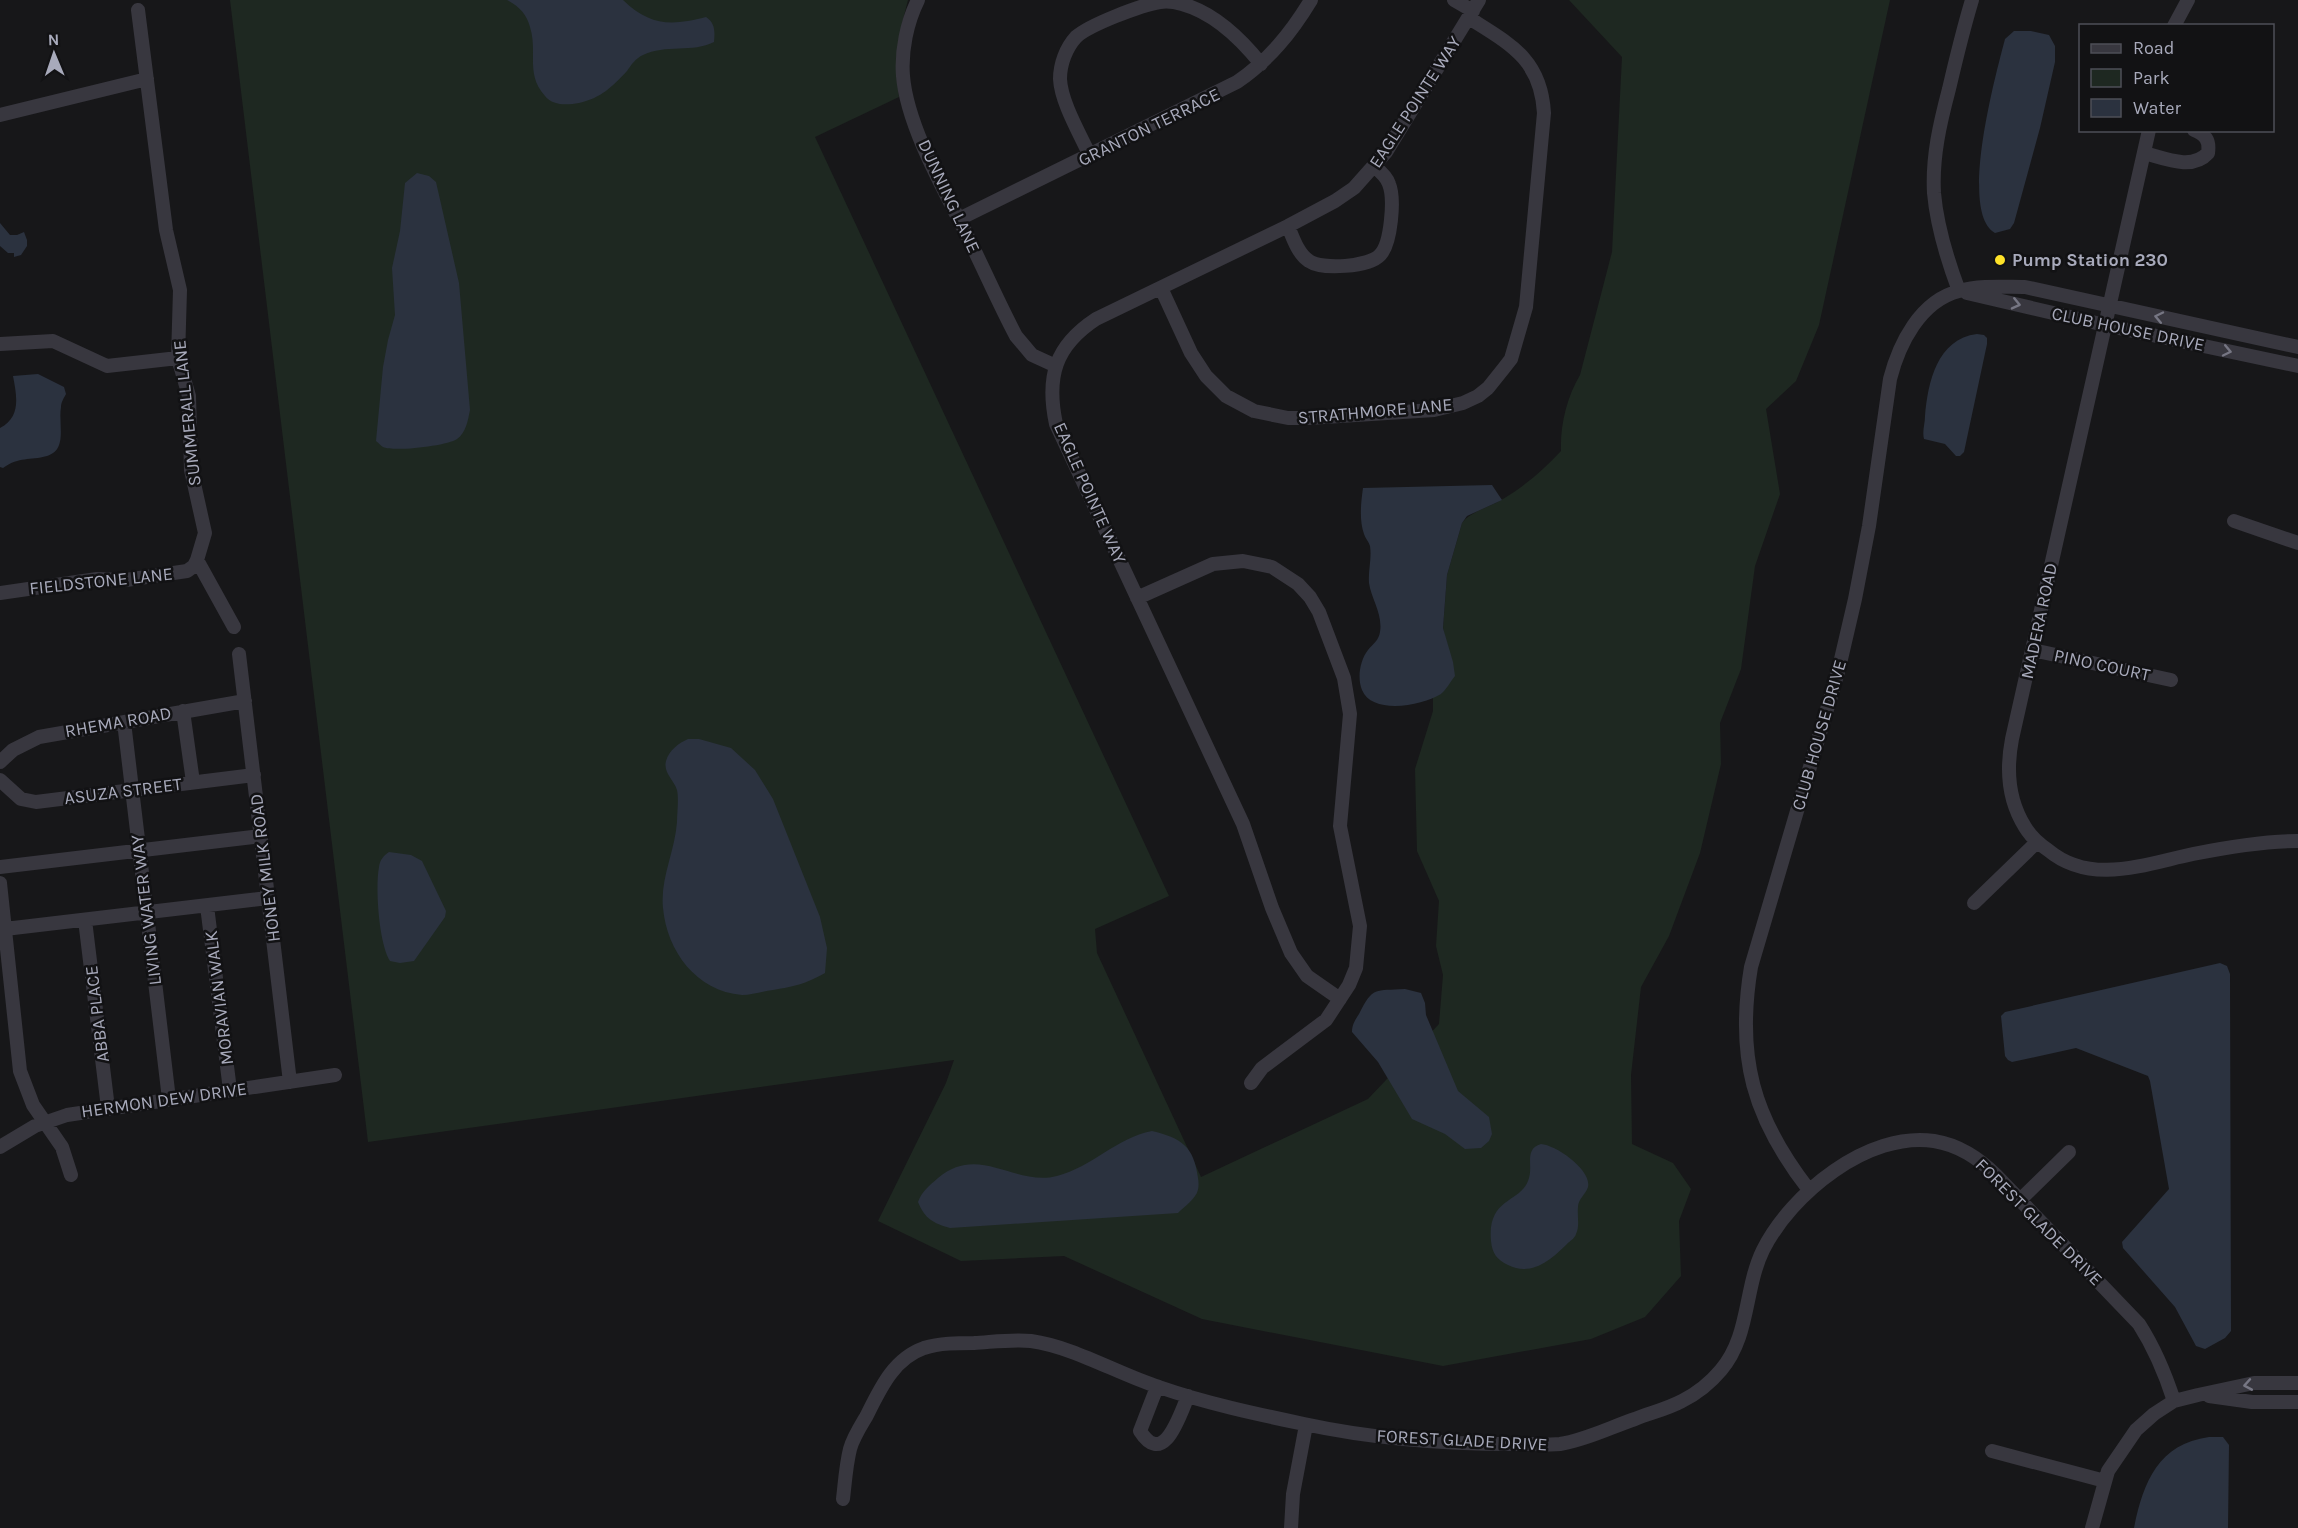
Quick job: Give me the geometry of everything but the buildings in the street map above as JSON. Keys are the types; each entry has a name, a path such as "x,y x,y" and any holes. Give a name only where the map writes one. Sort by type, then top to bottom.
{"street":[{"name":"DUNNING LANE","path":"918,0 911,12 904,47 903,75 914,120 933,167 1016,336 1032,355 1056,366"},
{"name":"GRANTON TERRACE","path":"959,219 1222,91 1262,64 1289,34 1311,0"},
{"path":"1454,0 1474,10"},
{"path":"1959,291 1947,259 1939,225 1934,192 1935,157 1939,123 1959,40 1972,0"},
{"path":"2175,24 2188,0"},
{"path":"1090,156 1064,97 1060,80 1065,53 1074,39 1086,29 1154,3 1176,3 1201,12 1227,28 1262,64"},
{"name":"SUMMERALL LANE","path":"138,10 166,230 180,290 178,358 189,396 190,470 205,533 197,560"},
{"name":"EAGLE POINTE WAY","path":"1340,999 1307,976 1291,953 1272,908 1243,824 1056,424 1052,387 1056,366 1067,345 1084,327 1288,226 1345,195 1386,152 1474,10"},
{"name":"STRATHMORE LANE","path":"1161,288 1191,352 1206,376 1226,396 1254,411 1288,418 1434,410 1464,403 1488,388 1511,359 1526,307 1544,107 1537,78 1523,56 1474,10"},
{"path":"0,115 147,79"},
{"name":"MADERA ROAD","path":"2149,132 2012,739 2009,769 2013,801 2019,818 2037,842 2060,859 2074,865 2111,871 2237,846 2298,841"},
{"path":"2144,153 2183,162 2194,162 2208,153 2208,139 2199,132"},
{"path":"1288,226 1299,250 1310,262 1327,266 1366,264 1374,260 1386,248 1388,240 1391,190 1386,178 1374,166"},
{"name":"CLUB HOUSE DRIVE","path":"1809,1190 1788,1163 1770,1134 1758,1102 1749,1069 1745,1035 1746,1001 1751,967 1838,672 1853,610 1869,526 1890,379 1895,358 1904,338 1932,306 1959,291 1986,287 2025,287 2298,347"},
{"name":"CLUB HOUSE DRIVE","path":"1959,291 2104,325 2298,366"},
{"path":"0,344 53,341 107,366 178,358"},
{"path":"2234,521 2298,543"},
{"path":"197,560 234,627"},
{"name":"FIELDSTONE LANE","path":"0,593 97,579 126,580 187,571 194,566 197,560"},
{"path":"1137,598 1213,564 1257,562 1284,573 1310,597 1320,612 1344,678 1350,714 1340,826 1360,926 1360,948 1356,968 1326,1020 1262,1068 1251,1083"},
{"name":"PINO COURT","path":"2033,650 2171,680"},
{"name":"HONEY MILK ROAD","path":"239,654 290,1082"},
{"name":"RHEMA ROAD","path":"0,762 13,750 39,737 245,701"},
{"path":"183,711 193,782"},
{"name":"LIVING WATER WAY","path":"124,722 169,1099"},
{"name":"ASUZA STREET","path":"0,780 16,795 28,801 254,775"},
{"path":"0,867 261,836"},
{"path":"1974,903 2037,842"},
{"path":"0,884 20,1071 28,1094 62,1147 71,1174"},
{"path":"5,929 268,898"},
{"name":"MORAVIAN WALK","path":"207,906 230,1090"},
{"name":"ABBA PLACE","path":"85,920 108,1108"},
{"name":"HERMON DEW DRIVE","path":"0,1147 44,1122 67,1115 335,1075"},
{"name":"FOREST GLADE DRIVE","path":"843,1499 851,1447 885,1379 902,1361 923,1348 944,1344 1030,1341 1060,1348 1157,1387 1188,1396 1306,1425 1398,1440 1558,1444 1577,1440 1682,1401 1718,1374 1730,1360 1740,1338 1761,1255 1774,1231 1809,1190 1837,1169 1890,1143 1913,1139 1936,1141 1958,1148 1978,1159 2020,1200 2139,1324 2166,1373 2174,1401"},
{"path":"2020,1200 2069,1152"},
{"path":"2092,1528 2108,1471 2136,1430 2174,1401 2254,1383 2298,1383"},
{"path":"1157,1387 1140,1431 1145,1438 1154,1443 1162,1442 1171,1435 1188,1396"},
{"path":"2198,1395 2252,1401 2298,1402"},
{"path":"1291,1528 1293,1494 1306,1425"},
{"path":"1992,1451 2105,1481"}],"green space":[{"path":"230,0 908,0 898,48 899,97 815,137 1169,896 1095,929 1097,953 1201,1177 1368,1099 1439,1024 1443,975 1436,946 1439,901 1417,851 1415,769 1433,711 1433,697 1442,693 1446,642 1443,628 1447,575 1462,523 1476,512 1519,489 1561,451 1565,412 1571,392 1580,375 1612,252 1622,57 1569,0 1890,0 1819,325 1796,381 1766,409 1780,494 1755,566 1741,669 1720,723 1721,764 1700,853 1669,936 1641,987 1631,1075 1632,1144 1673,1163 1691,1189 1679,1221 1681,1276 1645,1317 1591,1339 1443,1366 1202,1319 1064,1256 961,1261 878,1221 946,1083 954,1060 368,1142"}],"water":[{"path":"507,0 623,0 642,15 661,22 682,22 706,17 714,28 714,42 697,47 660,50 643,55 600,95 579,103 556,103 545,96 535,79 532,36 527,19 519,8"},
{"path":"2014,31 2031,31 2049,35 2055,46 2055,62 2014,223 2010,229 1995,233 1984,220 1980,199 1980,172 1994,81 2005,39"},
{"path":"417,173 429,176 436,182 459,283 470,410 465,430 451,442 409,449 389,448 383,447 376,441 383,367 395,315 392,268 400,231 405,183"},
{"path":"0,223 10,235 24,232 27,246 21,255 14,257 14,253 8,253 0,246"},
{"path":"1977,334 1987,338 1987,344 1964,452 1956,456 1945,444 1924,439 1926,403 1932,376 1944,353 1952,344"},
{"path":"38,374 64,387 66,394 61,405 61,436 58,448 47,456 20,460 3,468 0,467 0,428 11,418 16,406 13,376"},
{"path":"1492,485 1502,500 1467,516 1462,523 1447,575 1443,628 1455,676 1441,694 1410,705 1386,705 1367,698 1362,690 1360,669 1368,650 1376,642 1380,625 1369,583 1370,546 1362,529 1363,488"},
{"path":"688,739 699,739 731,748 755,770 773,799 820,917 827,948 825,973 794,986 742,995 711,986 687,966 678,953 666,924 663,908 664,886 676,833 678,802 676,786 667,773 665,765 672,750"},
{"path":"389,852 411,855 422,861 446,911 445,917 414,961 400,963 390,961 383,942 379,915 378,876 381,860"},
{"path":"2220,963 2227,966 2230,974 2231,1331 2225,1338 2205,1349 2196,1346 2175,1307 2123,1248 2122,1242 2169,1189 2148,1076 2076,1048 2012,1062 2005,1056 2001,1016 2005,1012"},
{"path":"1405,989 1421,993 1426,1015 1458,1091 1489,1117 1492,1134 1489,1141 1481,1148 1465,1149 1445,1134 1412,1119 1378,1062 1352,1032 1355,1020 1372,994 1381,990"},
{"path":"1152,1131 1171,1137 1184,1145 1196,1167 1199,1183 1197,1192 1178,1213 950,1228 930,1219 918,1202 929,1186 953,1168 968,1164 983,1165 1026,1176 1042,1178 1057,1176 1082,1166 1127,1140"},
{"path":"1541,1144 1572,1159 1588,1180 1588,1187 1578,1204 1578,1228 1574,1238 1540,1265 1525,1269 1516,1268 1504,1263 1494,1253 1491,1226 1499,1208 1525,1186 1530,1173 1531,1154 1536,1146"},
{"path":"2223,1437 2229,1445 2228,1528 2134,1528 2148,1481 2165,1457 2192,1441"}],"place":[{"name":"Pump Station 230","path":"2000,260"}]}
